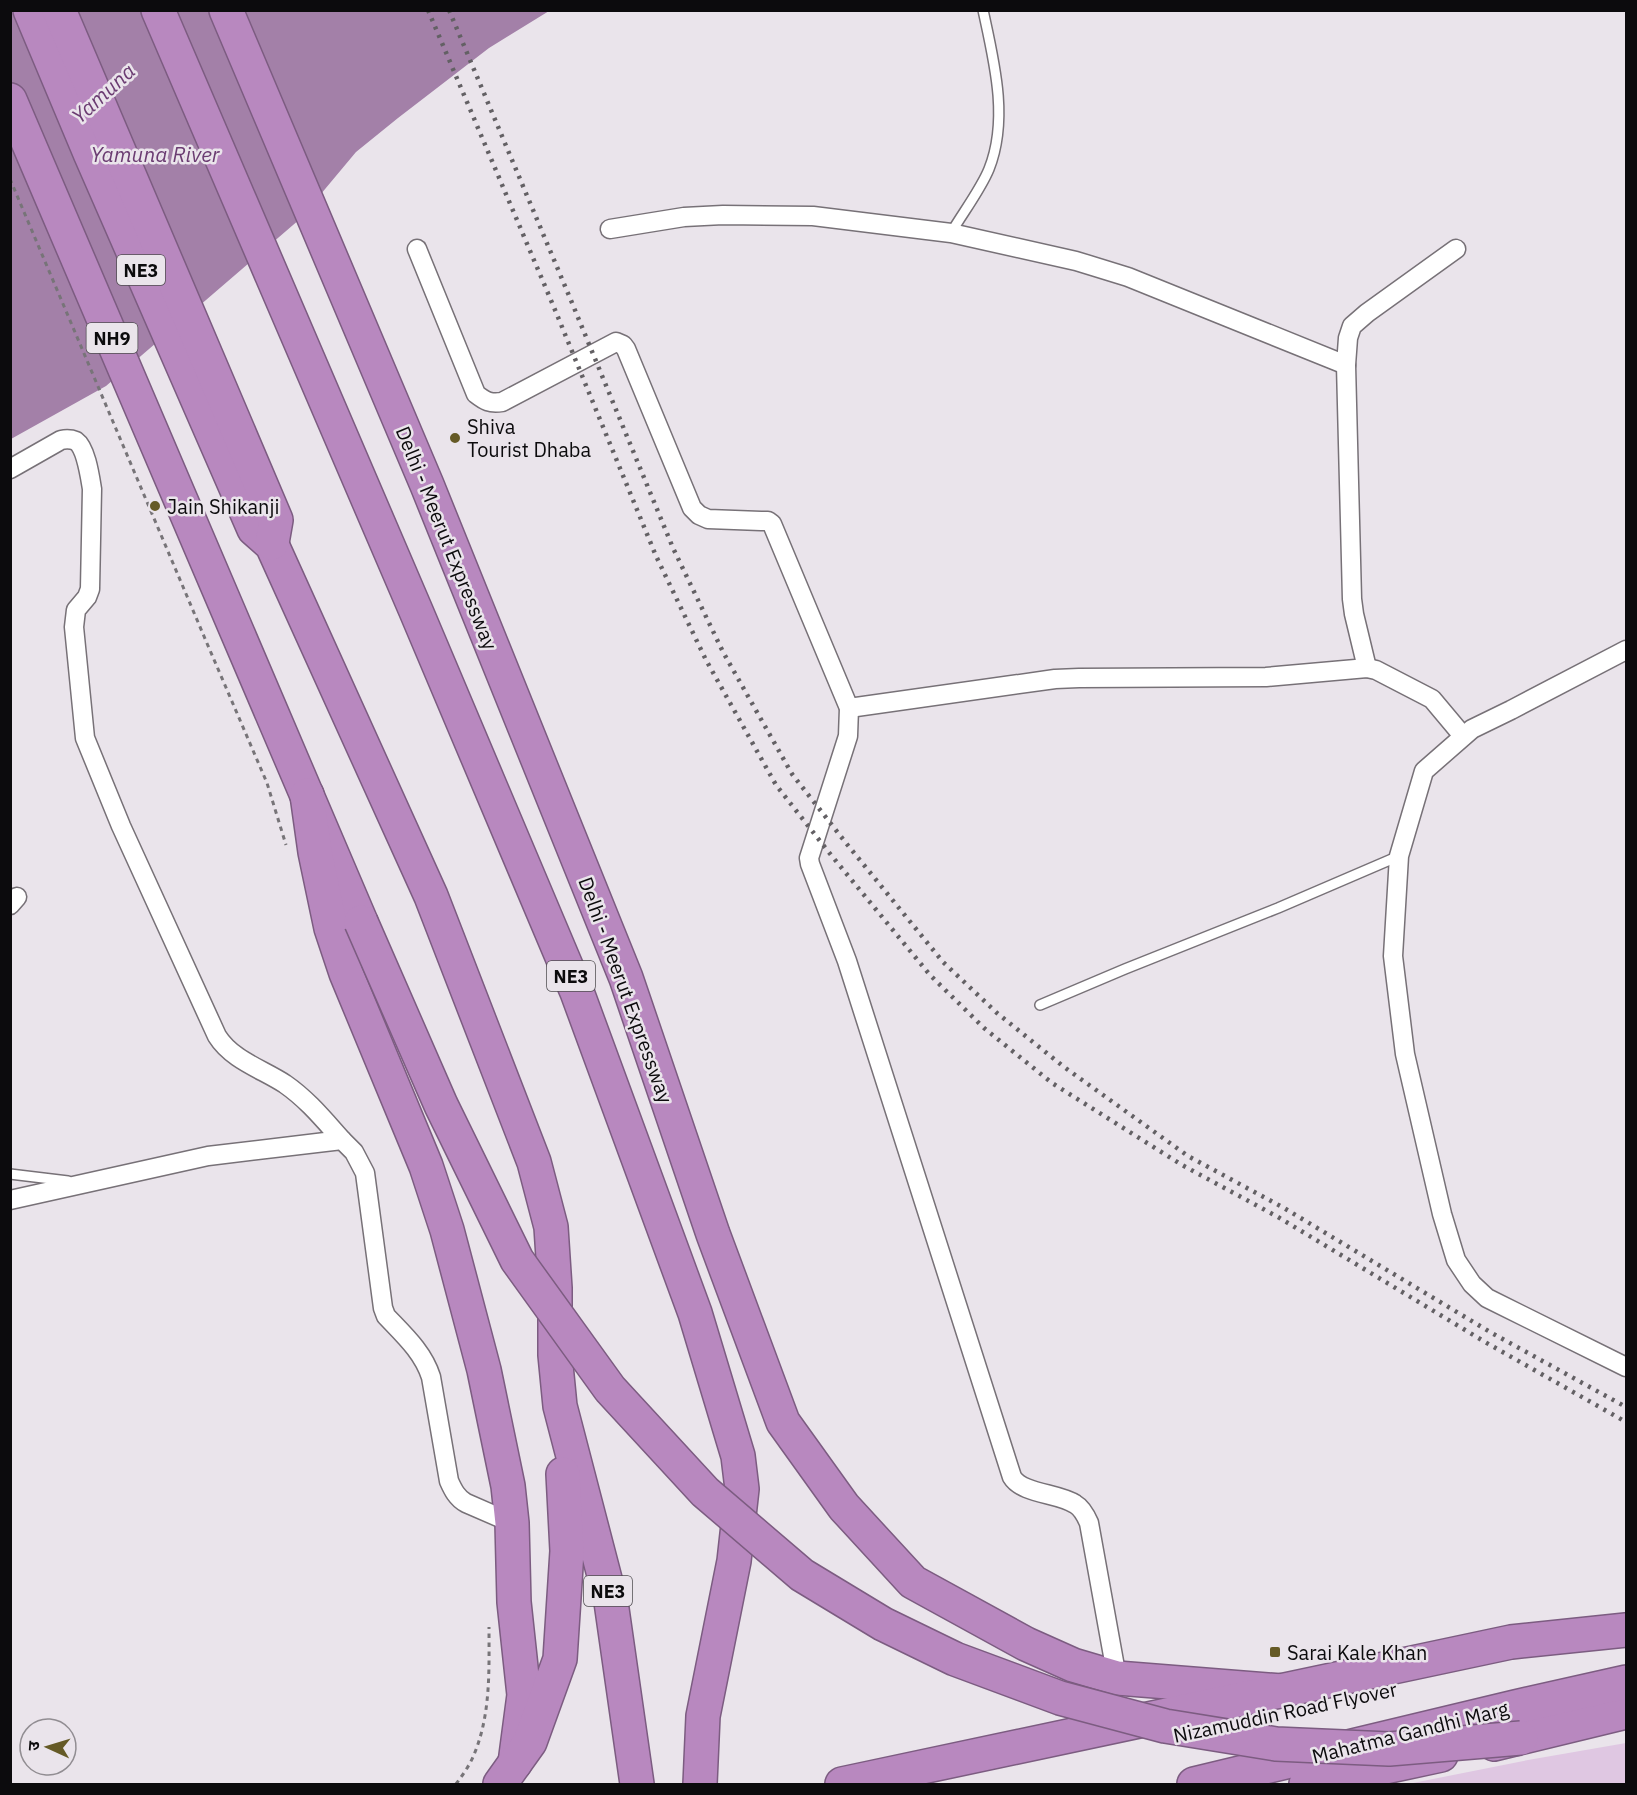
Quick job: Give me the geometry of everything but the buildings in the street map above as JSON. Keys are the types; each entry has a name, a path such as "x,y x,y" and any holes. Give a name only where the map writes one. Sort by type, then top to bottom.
{"highway":[{"name":"NE3","path":"30,10 95,164 267,531 430,896 534,1162 551,1227 555,1288 555,1355 560,1406 611,1602 637,1782"},
{"name":"NE3","path":"59,10 267,531"},
{"name":"NE3","path":"158,10 578,992 695,1313 738,1456 742,1490 734,1561 703,1716 700,1778"},
{"name":"Delhi - Meerut Expressway","path":"226,10 427,485 626,978 713,1234 783,1422 844,1507 913,1582 1026,1644 1073,1665 1117,1678 1282,1691"},
{"name":"NH9","path":"10,100 307,795"},
{"path":"307,795 315,852 335,940 346,973 426,1166 447,1230 484,1370 508,1486 512,1523 514,1602 524,1695 508,1774"},
{"path":"307,795 441,1105 517,1260 610,1389 705,1492 802,1575 883,1624 955,1659 1060,1698 1165,1726 1276,1744 1389,1749 1521,1738"},
{"path":"508,1774 530,1742 560,1659 567,1551 560,1406"},
{"path":"842,1785 1511,1642 1626,1630"},
{"name":"Nizamuddin Road Flyover","path":"943,1785 1626,1639"},
{"name":"Mahatma Gandhi Marg","path":"1194,1785 1515,1707 1626,1683"},
{"path":"1306,1785 1521,1738 1626,1712"}],"street":[{"path":"610,229 684,217 813,216 951,233 1076,261 1128,277 1346,365"},
{"path":"417,249 476,394 485,402 502,402 616,342 623,345 692,508 699,515 708,519 768,521 772,524 849,708 848,736 809,858 810,864 847,961 1012,1477 1019,1485 1074,1503 1084,1512 1089,1523 1117,1678"},
{"path":"1367,668 1352,599 1346,365 1348,338 1352,326 1366,313 1456,249"},
{"path":"10,469 61,440 76,441 81,447 92,489 90,589 75,613 74,627 85,738 121,826 217,1036 226,1049 285,1084 308,1102 354,1152 365,1173 383,1308 427,1365 453,1491 459,1499 466,1503 512,1523"},
{"path":"1626,650 1472,729 1424,771 1399,856 1393,956 1404,1053 1442,1214 1456,1260 1472,1284 1486,1298 1626,1367"},
{"path":"849,708 1055,679 1266,677 1367,668 1376,670 1432,699 1464,736"},
{"path":"10,1200 208,1156 342,1140"}],"lane":[{"path":"951,233 988,172 995,153 998,134 999,110 992,54 982,10"},
{"path":"1040,1005 1399,856"},
{"path":"10,1174 86,1184"}],"path":[{"path":"10,179 145,498"}],"shaded area":[{"path":"1626,1743 1626,1784 1408,1784 1528,1760"}],"water":[{"name":"Yamuna River","path":"11,11 549,11 489,48 356,152 300,219 106,386 11,439"}],"railway":[{"path":"428,10 656,556 706,660 776,785 930,975 984,1028 1052,1083 1182,1165 1278,1217 1485,1342 1626,1422"},
{"path":"449,10 673,548 723,652 792,774 943,962 997,1013 1064,1067 1188,1156 1284,1208 1490,1332 1626,1407"}],"place":[{"name":"Shiva Tourist Dhaba","path":"455,438"},
{"name":"Jain Shikanji","path":"155,506"},
{"name":"Sarai Kale Khan","path":"1275,1652"}],"water label":[{"name":"Yamuna","path":"103,93"}]}
